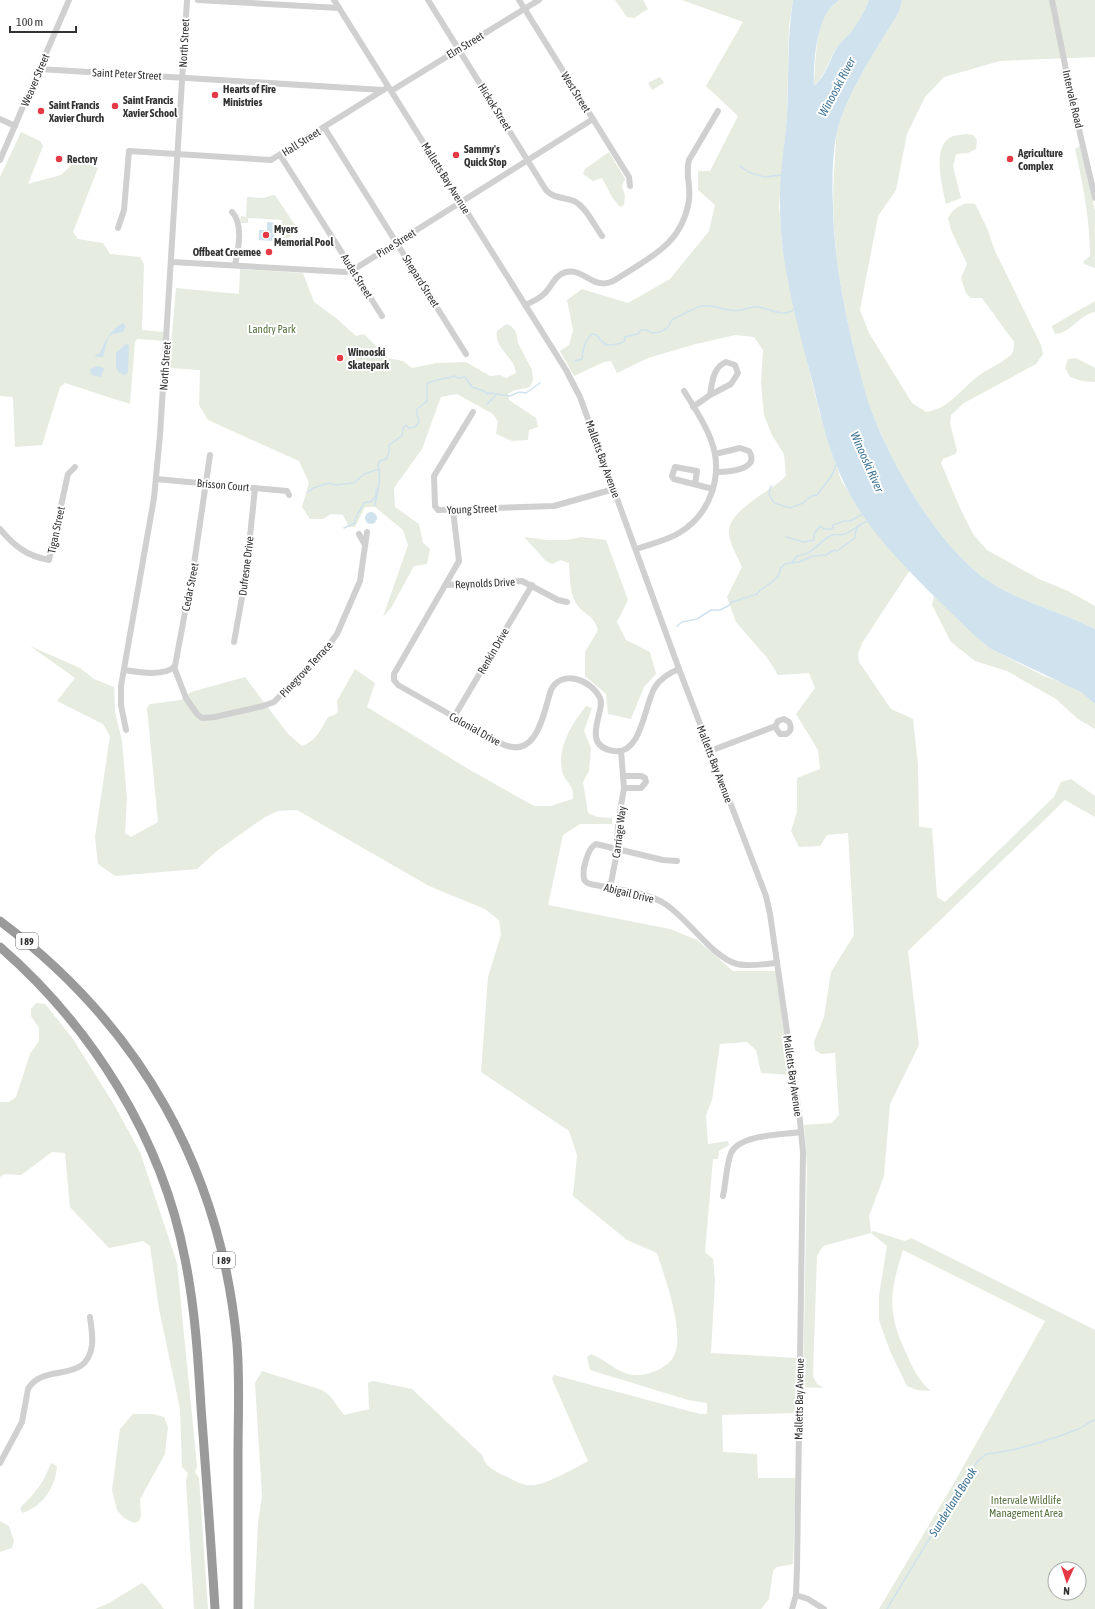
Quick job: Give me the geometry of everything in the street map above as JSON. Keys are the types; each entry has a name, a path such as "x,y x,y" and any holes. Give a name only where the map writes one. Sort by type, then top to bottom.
{"highway":[{"name":"I 89","path":"0,921 24,939 66,976 90,1000 116,1032 151,1081 170,1114 204,1190 223,1254 231,1295 237,1350 238,1609"},
{"name":"I 89","path":"0,946 52,997 78,1028 102,1061 124,1097 146,1140 171,1205 185,1259 195,1327 216,1609"}],"street":[{"name":"Weaver Street","path":"0,160 69,0"},
{"name":"North Street","path":"126,730 121,699 124,670 147,542 156,479 172,262 187,0"},
{"path":"198,0 338,8"},
{"name":"Malletts Bay Avenue","path":"334,0 387,89 461,202 566,370 580,397 679,670 766,896 801,1132 803,1224 796,1595 792,1609"},
{"name":"Hickok Street","path":"428,0 548,193 556,197 573,200 580,205 602,236"},
{"name":"West Street","path":"519,0 629,177 630,186"},
{"name":"Elm Street","path":"387,89 459,49 539,0"},
{"name":"Intervale Road","path":"1052,0 1071,94 1095,198"},
{"name":"Saint Peter Street","path":"39,69 387,89"},
{"name":"Hall Street","path":"118,228 124,210 129,151 269,160 280,155 387,89"},
{"path":"525,305 544,294 556,277 562,273 573,272 597,283 607,284 672,241 682,226 689,199 687,168 689,160 718,111"},
{"path":"0,119 15,126"},
{"name":"Pine Street","path":"172,262 345,272 353,270 593,119"},
{"name":"Shepard Street","path":"324,128 466,354"},
{"name":"Audet Street","path":"280,155 382,316"},
{"path":"232,212 237,220 238,231 235,265"},
{"path":"693,407 734,381 738,372 734,364 726,362 718,368 713,377 710,395"},
{"path":"636,549 671,537 685,528 702,511 713,489 716,472 715,454 709,434 684,391"},
{"name":"Young Street","path":"473,412 434,479 436,509 454,510 554,506 614,489"},
{"path":"715,454 744,448 750,452 752,458 750,464 746,467 716,472"},
{"name":"Cedar Street","path":"174,667 194,564 210,455"},
{"name":"Tigan Street","path":"0,529 14,545 24,552 35,557 49,560 68,474 75,467"},
{"name":"Brisson Court","path":"156,479 287,491 289,495"},
{"path":"695,484 713,489"},
{"name":"Dufresne Drive","path":"234,642 246,575 255,488"},
{"name":"Colonial Drive","path":"454,510 459,558 446,585 394,674 394,678 398,685 503,744 512,747 521,746 532,740 538,732 553,687 563,679 574,678 592,689 600,699 600,708 595,728 599,742 610,750 621,751"},
{"name":"Pinegrove Terrace","path":"174,667 186,698 202,718 215,717 274,702 335,638 357,588 363,566 367,532"},
{"path":"359,534 365,545"},
{"name":"Reynolds Drive","path":"446,585 522,581 558,600 567,602"},
{"name":"Renkin Drive","path":"454,717 532,585"},
{"path":"124,670 149,673 174,667"},
{"path":"621,751 628,748 635,742 650,697 658,684 668,674 679,670"},
{"path":"710,751 775,727"},
{"name":"Carriage Way","path":"610,888 617,849 618,822 624,788 621,751"},
{"path":"624,776 641,776 645,778 646,782 641,788 624,788"},
{"name":"Abigail Drive","path":"677,861 663,860 599,844 592,846 589,850 583,877 586,882 652,898 667,905 721,955 733,962 745,965 777,962"},
{"path":"723,1196 730,1158 736,1146 750,1139 801,1132"},
{"path":"0,1463 22,1422 28,1389 31,1384 44,1376 75,1370 89,1356 92,1344 90,1316"},
{"path":"796,1595 808,1599 824,1609"}],"green space":[{"path":"615,0 643,0 648,9 634,18 627,17"},
{"path":"682,0 793,0 789,26 787,116 779,205 782,244 799,327 819,411 841,480 859,509 881,539 910,570 862,643 858,654 859,662 891,709 913,719 918,765 919,827 932,828 937,897 945,902 1054,797 1061,782 1071,779 1095,796 1095,817 1065,800 908,951 919,1045 890,1104 884,1176 869,1216 871,1233 823,1246 817,1256 813,1376 817,1384 824,1388 803,1387 807,1167 804,1125 832,1123 839,1115 835,1053 821,1054 815,1050 814,1042 824,1017 831,972 854,935 848,833 827,835 820,846 799,847 791,831 797,812 797,778 820,769 818,750 796,714 815,688 809,673 778,675 768,659 736,622 727,597 742,567 731,542 729,534 730,526 742,509 786,476 784,454 772,435 764,415 761,383 763,350 754,337 735,335 696,344 648,358 617,373 611,361 604,362 574,376 560,351 569,345 573,330 567,300 582,289 628,303 670,279 709,231 715,205 698,190 698,171 710,171 738,116 706,86 743,22"},
{"path":"839,0 869,0 856,25 839,44 824,72 814,86 820,26 827,11"},
{"path":"902,0 1095,0 1095,57 1000,61 944,77 925,97 907,134 896,190 878,216 860,310 869,333 912,403 926,412 942,407 974,379 1010,356 1014,350 1014,342 982,298 971,298 966,293 961,278 967,264 951,230 948,218 950,214 959,206 971,203 975,204 987,228 995,251 1041,345 1043,354 1036,364 964,403 951,415 950,423 957,451 955,454 943,459 941,463 959,506 973,534 987,550 1039,579 1068,591 1095,606 1095,629 1007,592 980,575 963,559 929,519 914,497 888,449 865,393 850,333 840,283 837,258 833,208 836,139 837,131 849,98 865,68 899,12"},
{"path":"660,77 664,83 652,90 648,83"},
{"path":"21,132 40,141 43,146 28,184 61,175 77,160 98,168 73,232 78,239 103,243 110,254 140,257 144,264 142,330 164,332 164,341 138,339 135,341 130,404 65,383 60,387 42,445 15,447 13,397 0,396 0,177"},
{"path":"966,134 973,135 977,140 976,149 968,153 956,154 953,166 961,198 946,204 940,168 941,149 945,142 951,137"},
{"path":"1080,146 1095,211 1095,268 1084,264 1083,262 1090,256 1090,243 1086,202 1075,149"},
{"path":"609,152 625,179 622,186 625,196 624,205 620,207 602,178 593,181 583,174 585,169"},
{"path":"275,195 299,231 280,243 282,220 248,218 248,223 240,223 241,216 246,217 247,197 264,198"},
{"name":"Landry Park","path":"240,269 303,273 314,302 336,318 356,336 364,334 388,358 403,361 412,368 436,363 466,362 490,376 500,375 506,378 516,373 515,367 498,342 497,331 506,324 511,326 516,332 518,343 532,370 533,380 530,387 513,391 508,394 509,400 536,418 538,427 529,430 528,440 512,441 496,434 498,422 493,414 457,394 441,397 422,449 394,488 395,507 419,524 423,543 430,549 427,564 414,566 391,608 383,617 408,545 403,530 375,507 365,507 355,527 349,527 343,515 331,514 323,519 310,519 302,507 309,483 299,461 208,420 199,405 200,370 169,368 176,288 239,294"},
{"path":"1095,301 1095,312 1085,316 1065,331 1055,334 1052,326"},
{"path":"1076,358 1095,368 1095,382 1082,381 1070,377 1065,368 1068,359"},
{"path":"524,537 547,540 567,540 581,537 606,540 628,600 617,622 626,640 650,652 656,674 644,687 631,719 608,714 606,694 585,676 585,652 598,630 594,620 579,607 572,594 569,563 561,560 552,564 546,561"},
{"path":"934,595 976,637 991,649 1044,676 1069,685 1081,692 1095,704 1095,729 1078,719 1056,699 1007,671 975,661 951,642 932,605"},
{"path":"30,646 80,668 94,679 114,687 115,712 122,741 127,798 125,833 131,837 158,822 147,708 150,704 181,700 191,692 245,677 288,734 302,746 315,738 328,717 335,715 338,711 337,701 355,669 375,683 367,707 470,770 534,806 550,806 573,799 571,786 563,775 562,771 562,753 567,736 576,720 586,706 592,708 584,731 591,748 589,771 583,782 588,813 597,817 612,818 612,824 580,824 563,835 548,905 670,929 697,940 733,971 776,971 791,1075 761,1073 756,1050 747,1042 720,1044 712,1100 706,1115 708,1144 728,1141 729,1145 719,1151 718,1159 713,1159 705,1252 713,1259 715,1279 711,1353 798,1358 796,1413 722,1415 723,1452 757,1454 758,1478 796,1478 793,1564 777,1567 773,1571 769,1599 761,1609 254,1609 258,1523 262,1496 255,1383 262,1371 322,1390 330,1396 344,1415 369,1409 368,1383 373,1381 412,1389 482,1455 485,1462 493,1470 527,1485 541,1484 588,1461 552,1379 554,1375 700,1414 707,1414 707,1403 688,1400 590,1370 587,1357 591,1354 622,1372 634,1375 653,1372 667,1364 672,1359 676,1350 676,1322 673,1307 657,1253 627,1240 573,1196 577,1155 569,1131 481,1072 488,977 501,935 499,920 485,909 429,886 297,810 278,811 265,817 218,850 197,869 115,876 98,864 95,837 110,736 103,724 57,701 75,678"},
{"path":"36,1003 45,1004 73,1039 113,1103 140,1152 177,1263 197,1466 195,1472 199,1478 208,1609 194,1609 186,1480 188,1473 182,1467 180,1409 159,1309 150,1246 143,1241 109,1248 70,1207 65,1153 52,1152 21,1175 4,1174 0,1177 0,1102 9,1102 16,1097 30,1054 39,1041 39,1028 31,1016 31,1009"},
{"name":"Intervale Wildlife Management Area","path":"873,1231 905,1241 911,1238 1095,1330 1095,1609 879,1609 954,1483 1045,1321 903,1250 898,1265 893,1291 893,1315 896,1327 912,1365 920,1379 931,1391 917,1390 907,1386 890,1351 879,1320 879,1295 887,1246 871,1233"},
{"path":"133,1414 153,1414 164,1417 168,1427 165,1454 140,1499 141,1516 139,1521 134,1523 124,1518 117,1510 112,1490 120,1429"},
{"path":"51,1463 57,1466 51,1488 37,1506 23,1513 20,1508 45,1477"},
{"path":"0,1521 9,1526 14,1541 12,1548 0,1552"},
{"path":"142,1583 164,1609 95,1609 109,1603"}],"water":[{"name":"Winooski River","path":"793,0 839,0 827,12 820,30 815,59 814,86 825,72 839,44 856,24 869,0 902,0 899,12 865,68 849,98 838,128 834,156 833,206 835,245 840,284 852,342 864,388 869,404 888,449 914,497 929,519 963,559 980,575 1007,592 1095,629 1095,704 1081,692 991,649 976,637 898,559 858,508 842,479 830,448 821,416 796,318 786,273 783,251 780,194 787,115 789,43"},
{"name":"Myers Memorial Pool","path":"267,222 275,223 274,241 259,240 259,230 267,230"},
{"path":"123,323 126,326 123,332 112,334 108,338 103,357 96,357 95,355 100,353 111,332"},
{"path":"126,344 129,345 128,372 125,375 119,373 116,367 116,353"},
{"path":"98,366 104,368 101,377 91,375 90,369"},
{"path":"369,512 373,512 377,518 373,524 369,524 365,520 365,516"}],"waterway":[{"path":"740,166 748,172 764,177 783,175"},
{"path":"575,361 582,359 583,349 592,334 597,335 602,342 608,345 624,342 625,337 638,334 641,330 647,330 654,333 663,331 668,327 672,320 702,306 712,306 736,311 759,307 782,313 787,313 796,308"},
{"path":"344,528 355,523 355,519 364,503 372,501 376,496 379,480 378,465 380,461 386,459 389,453 389,445 402,436 403,428 406,425 409,428 415,427 419,422 417,409 427,401 427,384 454,376 458,378 465,377 472,387 484,391 487,394 510,396 519,392 526,393 540,383"},
{"path":"487,404 496,395"},
{"path":"771,486 769,494 774,503 790,508 803,503 811,496 817,495 831,476 835,466 838,465"},
{"path":"308,492 313,488 329,483 335,485 354,483 364,474 379,469"},
{"path":"375,505 378,489"},
{"path":"786,537 804,542 814,540 814,534 820,526 824,529 832,529 833,525 844,521 850,521 863,514"},
{"path":"677,626 682,622 697,619 711,610 720,610 732,602 757,594 761,589 778,577 781,568 785,564 799,562 813,556 826,555 834,550 837,551 855,538 858,526 869,521"},
{"path":"792,563 797,556 808,553 830,536 845,534 858,526"},
{"name":"Sunderland Brook","path":"887,1609 977,1462 986,1454 1009,1451 1043,1442 1079,1429 1095,1420"}],"place":[{"name":"Hearts of Fire Ministries","path":"215,95"},
{"name":"Saint Francis Xavier School","path":"115,106"},
{"name":"Saint Francis Xavier Church","path":"41,111"},
{"name":"Sammy's Quick Stop","path":"456,155"},
{"name":"Rectory","path":"59,159"},
{"name":"Agriculture Complex","path":"1010,159"},
{"name":"Myers Memorial Pool","path":"266,235"},
{"name":"Offbeat Creemee","path":"269,252"},
{"name":"Winooski Skatepark","path":"340,358"}]}
